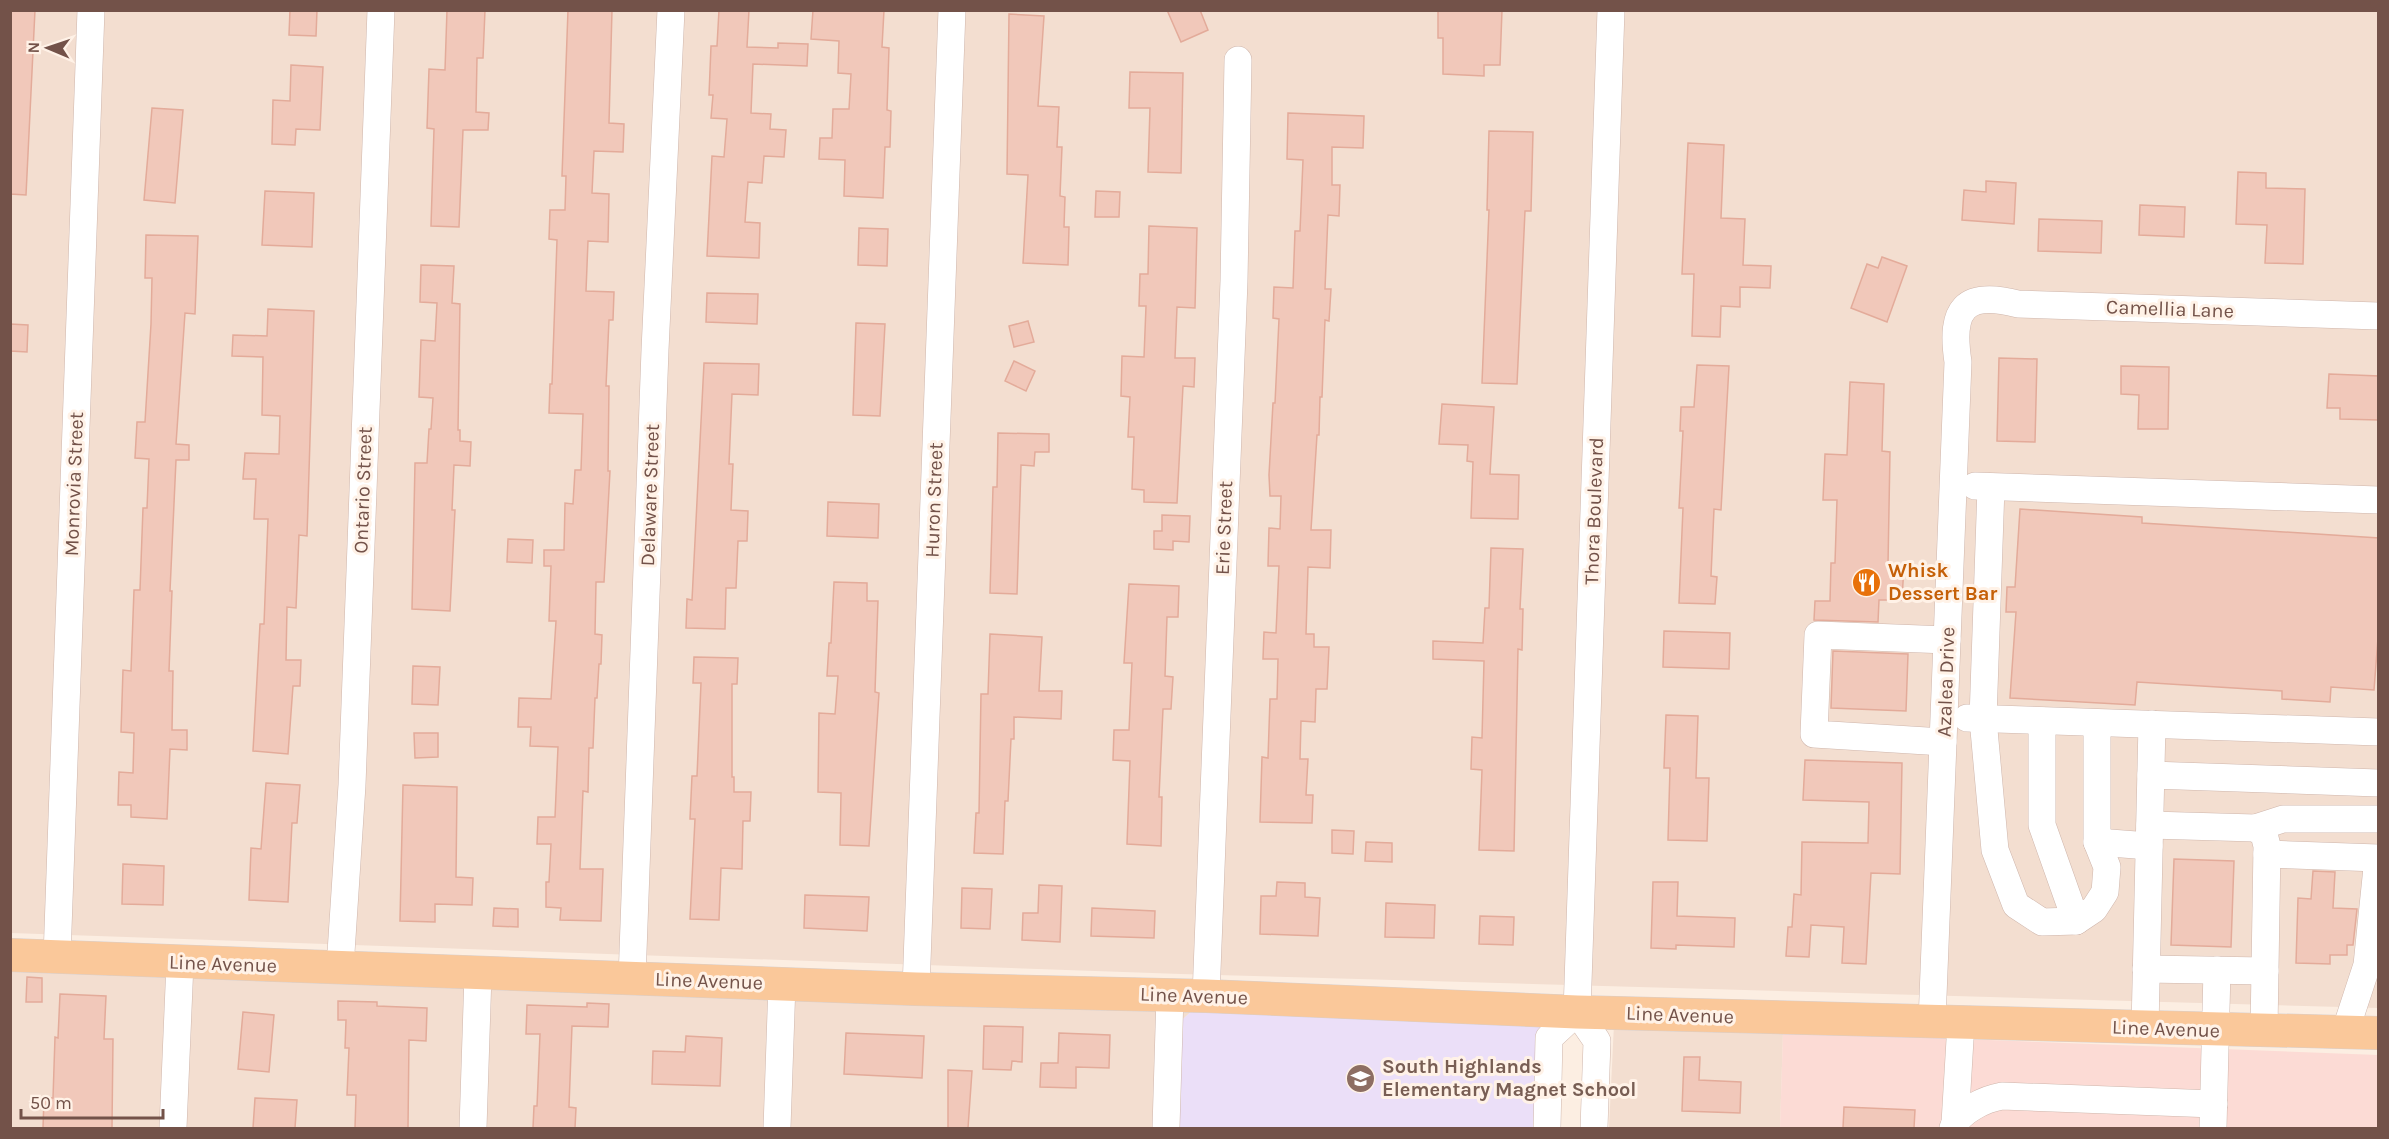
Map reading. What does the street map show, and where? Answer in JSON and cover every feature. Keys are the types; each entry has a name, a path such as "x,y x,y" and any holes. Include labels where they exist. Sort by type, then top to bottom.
{"main road":[{"name":"Line Avenue","path":"10,955 478,974 1206,996 1577,1012 2379,1033"}],"street":[{"name":"Monrovia Street","path":"57,957 91,10"},
{"name":"Ontario Street","path":"340,968 352,785 381,10"},
{"name":"Delaware Street","path":"632,979 670,10"},
{"name":"Huron Street","path":"916,989 952,10"},
{"name":"Thora Boulevard","path":"1577,1012 1611,10"},
{"name":"Erie Street","path":"1206,996 1234,281 1238,60"},
{"name":"Camellia Lane","path":"1965,308 1980,299 1996,298 2018,304 2379,316"},
{"name":"Azalea Drive","path":"1954,1126 1947,1023 1944,730 1958,362 1955,325 1965,308"},
{"path":"1953,486 2379,500"},
{"path":"1992,487 1983,719 1995,850 2016,905 2042,922 2076,921 2094,909 2105,892 2108,867 2097,842 2097,723"},
{"path":"1947,640 1818,635 1814,734 1944,730 1983,719 2379,732"},
{"path":"2042,721 2042,825 2076,921"},
{"path":"2145,1028 2152,724"},
{"path":"2151,775 2379,783"},
{"path":"2097,842 2149,835 2255,828 2283,819 2379,819"},
{"path":"2255,828 2264,834 2267,854 2264,1031"},
{"path":"2345,1032 2367,965 2379,851"},
{"path":"2267,854 2378,858"},
{"path":"173,1128 180,963"},
{"path":"2146,969 2265,970"},
{"path":"1954,1126 1979,1104 2002,1096 2213,1116 2217,970"},
{"path":"473,1128 478,974"},
{"path":"777,1128 782,983"},
{"path":"1166,1128 1170,995"},
{"path":"1547,1128 1549,1038 1577,1012 1597,1041 1594,1128"}],"shaded area":[{"path":"11,11 2378,11 2378,1008 1181,974 11,933"},
{"path":"11,969 1194,1009 1183,1019 1177,1128 11,1128"},
{"name":"South Highlands Elementary Magnet School","path":"1194,1009 1542,1023 1541,1128 1177,1128 1181,1026 1183,1019"},
{"path":"1614,1024 1783,1032 1780,1128 1609,1128"},
{"path":"1783,1032 2378,1055 2378,1128 1780,1128"}],"building":[{"path":"10,10 35,10 26,195 10,194"},
{"path":"290,10 317,10 316,36 289,35"},
{"path":"447,10 485,10 483,58 477,58 476,112 489,113 488,130 463,130 459,227 431,226 434,129 427,128 429,69 445,70"},
{"path":"568,10 612,10 609,123 624,124 623,152 594,151 592,193 609,194 608,242 588,241 586,291 614,292 613,320 609,320 606,386 609,386 608,471 610,471 604,582 596,582 595,634 602,635 601,664 599,664 597,698 595,698 593,748 589,748 588,792 583,791 580,869 603,869 601,921 560,920 561,908 546,907 546,882 549,882 551,844 537,844 538,817 555,817 558,747 530,746 531,727 518,727 519,698 551,699 556,621 549,621 551,566 544,566 544,550 564,550 565,503 573,504 575,470 581,470 583,414 549,413 557,240 549,239 550,210 565,210 566,176 562,176"},
{"path":"719,10 749,10 747,47 778,48 778,43 808,44 807,66 753,64 751,113 771,114 770,129 786,130 784,157 764,156 762,183 748,182 745,222 760,223 759,258 707,256 712,156 724,157 727,119 711,118 713,95 709,95 711,46 717,46"},
{"path":"813,10 884,10 882,47 889,48 887,110 891,111 890,147 885,147 883,198 844,196 845,160 819,159 820,138 832,138 833,109 849,109 851,74 838,73 839,41 811,39"},
{"path":"1167,10 1200,10 1208,30 1181,42"},
{"path":"1438,10 1502,10 1500,65 1484,65 1484,76 1443,74 1443,38 1438,38"},
{"path":"1009,14 1044,16 1038,106 1059,107 1057,147 1062,147 1060,196 1065,197 1064,227 1069,227 1068,265 1023,263 1028,175 1007,174"},
{"path":"291,65 323,67 320,130 296,129 295,145 272,144 273,100 290,101"},
{"path":"1130,72 1183,73 1181,173 1148,172 1150,108 1129,108"},
{"path":"152,108 183,110 175,203 144,200"},
{"path":"1288,113 1364,116 1363,148 1332,147 1332,185 1340,185 1339,216 1328,215 1325,289 1331,289 1329,321 1325,320 1322,397 1320,397 1311,530 1331,530 1330,568 1308,567 1306,634 1314,634 1314,647 1329,647 1327,689 1316,689 1315,722 1301,721 1300,759 1308,759 1306,795 1313,795 1312,823 1260,822 1262,757 1268,758 1270,699 1277,699 1278,659 1263,659 1264,632 1276,633 1279,566 1268,566 1269,528 1280,529 1281,496 1270,496 1269,475 1279,319 1273,318 1274,287 1293,288 1295,231 1300,231 1303,160 1287,159"},
{"path":"1489,131 1533,132 1531,211 1525,211 1517,384 1482,383 1489,210 1487,210"},
{"path":"1688,143 1724,145 1721,218 1745,219 1743,265 1771,266 1770,288 1740,287 1740,307 1721,306 1720,337 1692,336 1694,274 1682,274"},
{"path":"2238,172 2266,173 2266,188 2305,189 2303,264 2265,263 2267,225 2236,224"},
{"path":"1986,181 2016,183 2014,224 1962,220 1964,190 1986,192"},
{"path":"265,191 314,193 312,247 262,245"},
{"path":"1096,191 1120,192 1119,217 1095,217"},
{"path":"2140,205 2185,207 2184,237 2139,235"},
{"path":"2039,219 2102,221 2101,253 2038,251"},
{"path":"1149,226 1197,228 1195,308 1177,307 1175,358 1195,358 1194,387 1183,386 1177,503 1144,502 1144,490 1132,489 1134,437 1128,437 1130,397 1121,396 1122,356 1144,357 1146,306 1139,306 1140,274 1148,274"},
{"path":"859,228 888,229 887,266 858,265"},
{"path":"146,235 198,236 195,314 185,313 176,444 189,445 189,460 176,460 170,591 172,591 169,671 173,671 172,730 187,730 187,750 170,749 167,819 131,817 131,805 118,805 119,772 133,773 134,733 121,732 123,670 131,671 134,590 140,590 143,508 147,508 149,459 135,458 137,422 145,422 151,324 152,278 145,278"},
{"path":"1882,257 1907,266 1887,322 1851,308 1867,264 1878,268"},
{"path":"421,265 454,266 452,303 460,304 458,430 460,430 460,441 471,442 470,466 454,465 452,510 455,510 450,611 412,609 415,463 427,463 433,398 419,397 421,340 435,341 437,303 420,302"},
{"path":"707,293 758,294 757,324 706,322"},
{"path":"268,309 314,311 307,536 299,535 296,608 287,607 286,660 301,660 300,686 293,686 288,754 253,751 260,624 264,624 268,519 254,519 256,479 243,479 245,453 279,454 280,416 262,415 263,357 232,356 233,335 267,336"},
{"path":"1028,321 1034,342 1014,347 1009,326"},
{"path":"856,323 885,324 880,416 853,415"},
{"path":"10,324 28,325 27,352 10,351"},
{"path":"1999,358 2037,359 2035,442 1997,441"},
{"path":"1014,361 1035,371 1026,391 1005,381"},
{"path":"704,363 759,364 758,395 732,394 729,464 733,464 731,510 748,511 747,541 738,541 736,588 726,588 725,629 686,628 687,599 692,600"},
{"path":"1697,365 1729,366 1721,510 1714,509 1711,576 1717,577 1715,604 1679,603 1683,508 1679,508 1683,431 1680,431 1681,407 1694,407"},
{"path":"2121,366 2169,367 2168,429 2138,429 2139,395 2121,394"},
{"path":"2329,374 2379,376 2379,420 2340,419 2340,408 2327,408"},
{"path":"1850,382 1884,384 1882,451 1890,452 1888,565 1904,565 1902,600 1879,600 1878,622 1814,620 1815,601 1830,601 1831,563 1835,563 1837,500 1823,500 1825,454 1847,455"},
{"path":"1442,404 1494,407 1490,474 1519,475 1518,519 1471,518 1473,462 1467,461 1468,445 1439,444"},
{"path":"998,433 1049,434 1049,452 1035,452 1034,466 1021,465 1017,594 990,593 993,487 997,487"},
{"path":"828,502 879,504 878,538 827,536"},
{"path":"2020,509 2142,517 2142,523 2379,538 2379,625 2374,690 2331,687 2330,702 2282,699 2282,691 2137,682 2135,705 2010,698 2016,612 2006,612 2007,587 2015,587"},
{"path":"1162,515 1190,516 1189,542 1173,541 1173,550 1154,549 1154,531 1162,531"},
{"path":"508,539 533,540 532,563 507,562"},
{"path":"1491,548 1523,549 1520,609 1523,609 1522,650 1518,649 1514,851 1479,850 1482,770 1471,769 1472,737 1482,738 1484,661 1433,659 1433,641 1483,643 1485,608 1489,608"},
{"path":"834,582 867,583 867,601 878,601 875,692 879,693 869,846 840,845 841,793 818,792 819,713 835,714 838,676 827,676"},
{"path":"1129,584 1179,586 1178,617 1167,617 1165,676 1173,677 1171,709 1163,709 1159,797 1162,797 1161,846 1127,844 1130,761 1113,760 1114,730 1129,730 1132,663 1124,663"},
{"path":"1664,631 1730,633 1729,669 1663,667"},
{"path":"990,634 1042,637 1039,691 1062,691 1061,719 1014,717 1008,801 1005,801 1003,854 974,853 976,813 979,813 981,694 988,694"},
{"path":"1833,651 1908,654 1906,711 1831,708"},
{"path":"694,657 738,658 737,684 732,684 732,777 734,777 734,792 751,792 750,821 743,821 742,869 721,868 719,920 690,919 695,819 690,819 692,776 697,776 701,683 693,683"},
{"path":"413,666 440,667 438,705 412,704"},
{"path":"1666,715 1698,716 1696,778 1709,778 1707,841 1668,840 1670,768 1664,768"},
{"path":"414,733 438,733 438,757 415,758"},
{"path":"1805,760 1902,763 1900,874 1871,873 1866,964 1842,963 1844,927 1811,925 1809,957 1786,956 1788,927 1792,927 1794,894 1801,895 1802,842 1868,843 1869,802 1803,800"},
{"path":"266,783 300,785 297,823 292,823 288,902 249,900 251,848 261,849"},
{"path":"403,785 457,787 456,877 473,878 472,905 435,904 435,922 400,921"},
{"path":"1332,830 1354,831 1353,854 1332,853"},
{"path":"1366,842 1392,843 1392,862 1365,861"},
{"path":"2174,859 2234,861 2231,947 2171,945"},
{"path":"123,864 164,866 163,905 122,904"},
{"path":"2313,871 2335,872 2333,908 2357,909 2353,945 2347,945 2347,955 2330,955 2330,964 2296,963 2298,898 2311,899"},
{"path":"1277,882 1305,883 1305,897 1320,898 1318,936 1260,934 1261,896 1276,896"},
{"path":"1653,882 1678,882 1677,916 1735,918 1734,947 1676,945 1676,949 1651,948"},
{"path":"1039,885 1062,886 1060,942 1022,940 1023,913 1038,913"},
{"path":"962,888 992,889 990,929 961,928"},
{"path":"805,895 869,897 867,931 804,928"},
{"path":"1386,903 1435,905 1434,938 1385,937"},
{"path":"494,908 518,909 518,927 493,926"},
{"path":"1092,908 1155,911 1154,938 1091,936"},
{"path":"1480,916 1514,917 1513,945 1479,944"},
{"path":"27,977 42,978 42,1002 26,1002"},
{"path":"60,994 106,996 104,1039 113,1039 112,1128 43,1128 44,1098 53,1098 55,1037 58,1038"},
{"path":"338,1001 377,1002 377,1006 427,1008 426,1041 409,1040 408,1128 355,1128 356,1095 347,1095 349,1048 345,1048 346,1020 338,1020"},
{"path":"587,1003 609,1004 608,1027 572,1026 569,1107 576,1108 575,1128 533,1128 534,1106 537,1106 540,1034 526,1034 527,1005 587,1007"},
{"path":"243,1012 274,1015 269,1072 238,1069"},
{"path":"984,1026 1023,1027 1022,1062 1012,1061 1011,1070 983,1069"},
{"path":"846,1033 924,1036 922,1078 844,1074"},
{"path":"1059,1033 1110,1035 1109,1068 1076,1067 1076,1088 1040,1087 1041,1063 1058,1063"},
{"path":"686,1036 722,1038 720,1086 652,1084 653,1051 685,1052"},
{"path":"1684,1057 1700,1057 1699,1080 1741,1082 1740,1113 1682,1111"},
{"path":"948,1070 972,1071 968,1128 948,1128"},
{"path":"255,1098 297,1100 295,1128 253,1128"},
{"path":"1844,1107 1915,1110 1914,1128 1843,1128"}],"place":[{"name":"Whisk Dessert Bar","path":"1867,582"},
{"name":"South Highlands Elementary Magnet School","path":"1361,1078"}]}
